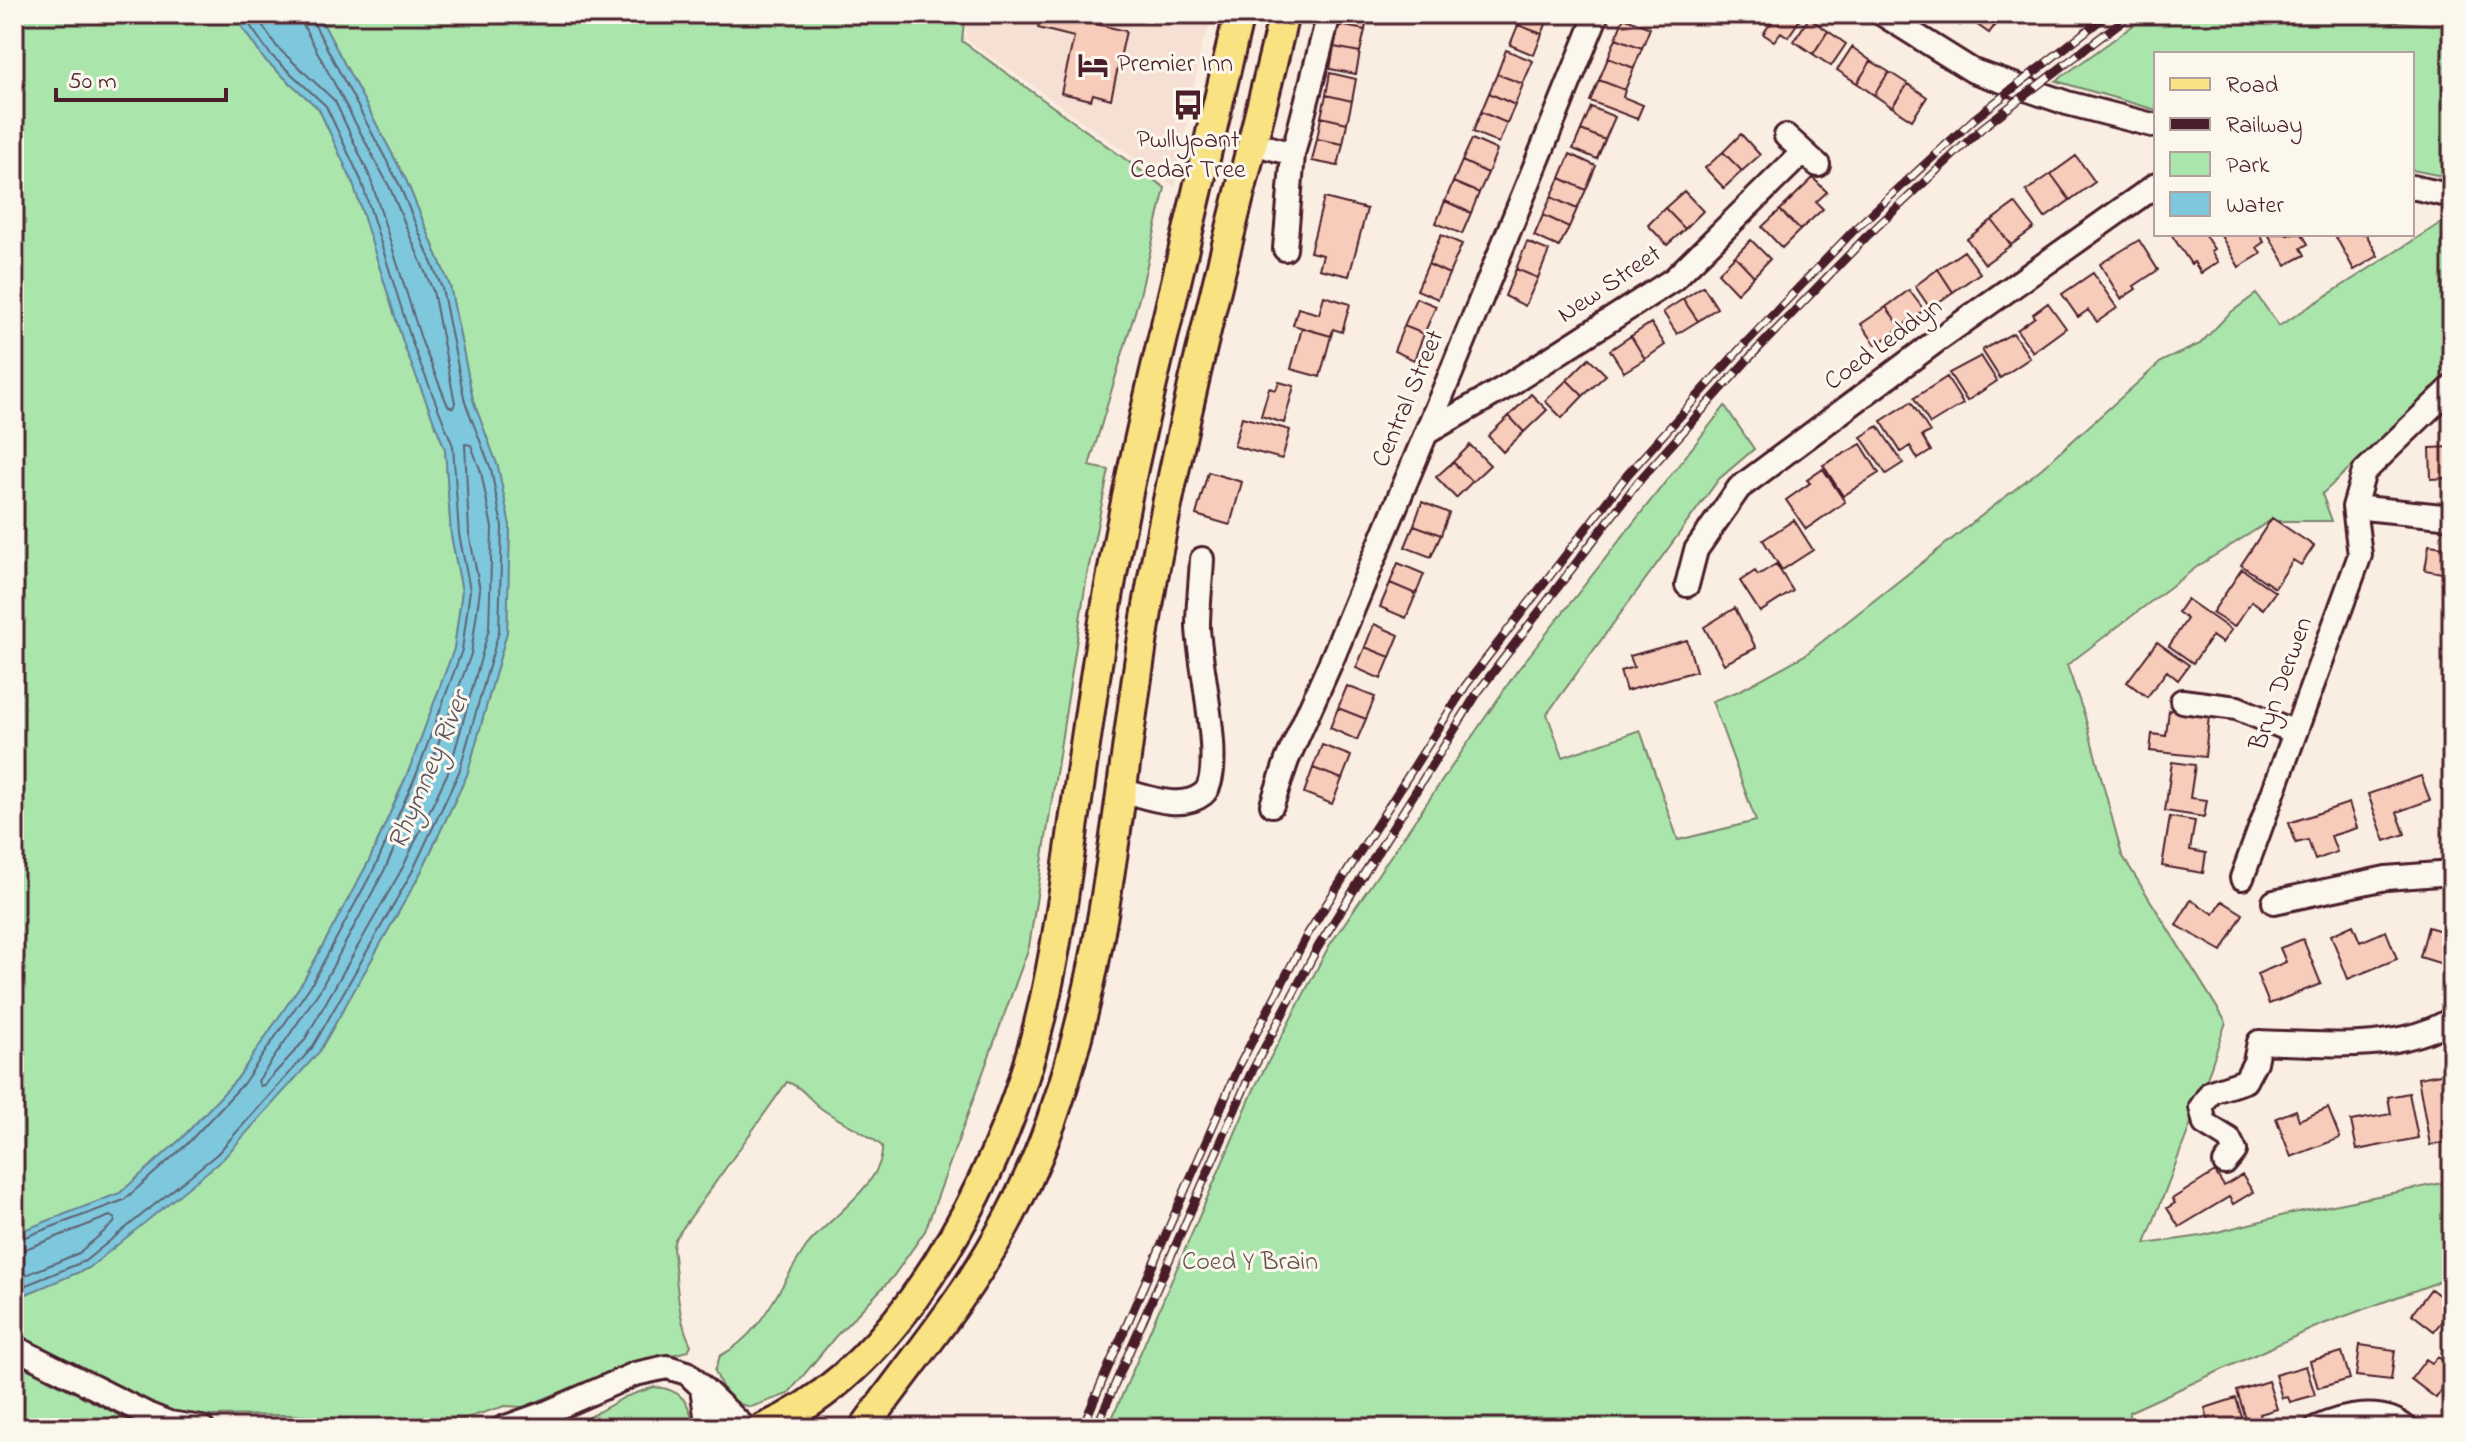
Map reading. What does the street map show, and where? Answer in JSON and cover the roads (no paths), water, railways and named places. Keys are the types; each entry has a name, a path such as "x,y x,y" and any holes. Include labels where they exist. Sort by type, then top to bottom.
{"main road":[{"path":"764,1428 803,1407 849,1372 904,1312 945,1252 977,1194 1024,1077 1053,961 1104,615 1123,514 1239,14"},
{"path":"864,1428 980,1267 1015,1204 1051,1123 1068,1067 1097,950 1148,605 1170,491 1284,14"}],"street":[{"path":"1285,249 1293,154 1329,14"},
{"name":"Central Street","path":"1272,805 1287,760 1333,657 1597,14"},
{"path":"1882,14 1973,71 2067,103 2154,125"},
{"path":"1252,143 1293,154"},
{"name":"New Street","path":"1426,433 1504,388 1674,279 1802,151"},
{"name":"Coed Leddyn","path":"1687,585 1696,550 1739,488 1939,339 2154,186"},
{"path":"2414,187 2452,196"},
{"path":"2452,387 2364,472 2354,507 2452,517"},
{"name":"Bryn Derwen","path":"2242,878 2360,555 2354,507"},
{"path":"1120,790 1168,802 1190,802 1209,788 1214,774 1198,628 1202,559"},
{"path":"2182,701 2237,708 2295,732"},
{"path":"2274,902 2386,878 2452,873"},
{"path":"2225,1163 2235,1151 2233,1144 2205,1124 2201,1107 2211,1092 2245,1081 2255,1062 2259,1042 2330,1044 2383,1041 2418,1036 2452,1019"},
{"path":"14,1347 149,1415 169,1423 202,1428"},
{"path":"503,1428 654,1368 678,1368 687,1373 745,1428"},
{"path":"701,1387 708,1428"},
{"path":"2316,1428 2357,1415 2396,1419 2406,1428"}],"water":[{"name":"Rhymney River","path":"233,14 318,14 406,180 450,286 473,400 498,467 510,526 507,632 467,775 419,876 319,1052 223,1159 89,1268 14,1299 14,1234 120,1193 181,1139 237,1079 304,980 369,861 409,770 454,649 462,591 451,535 445,449 405,348 353,183 319,109 264,59"}],"railway":[{"path":"1082,1428 1238,1068 1307,935 1466,685 1628,474 1740,349 1856,228 1974,119 2108,14"},
{"path":"1096,1428 1250,1075 1318,947 1478,692 1638,482 1750,357 1866,237 1982,128 2131,14"}],"place":[{"name":"Premier Inn","path":"1093,65"},
{"name":"Pwllypant Cedar Tree","path":"1188,105"}],"park label":[{"name":"Coed Y Brain","path":"1250,1263"}]}
